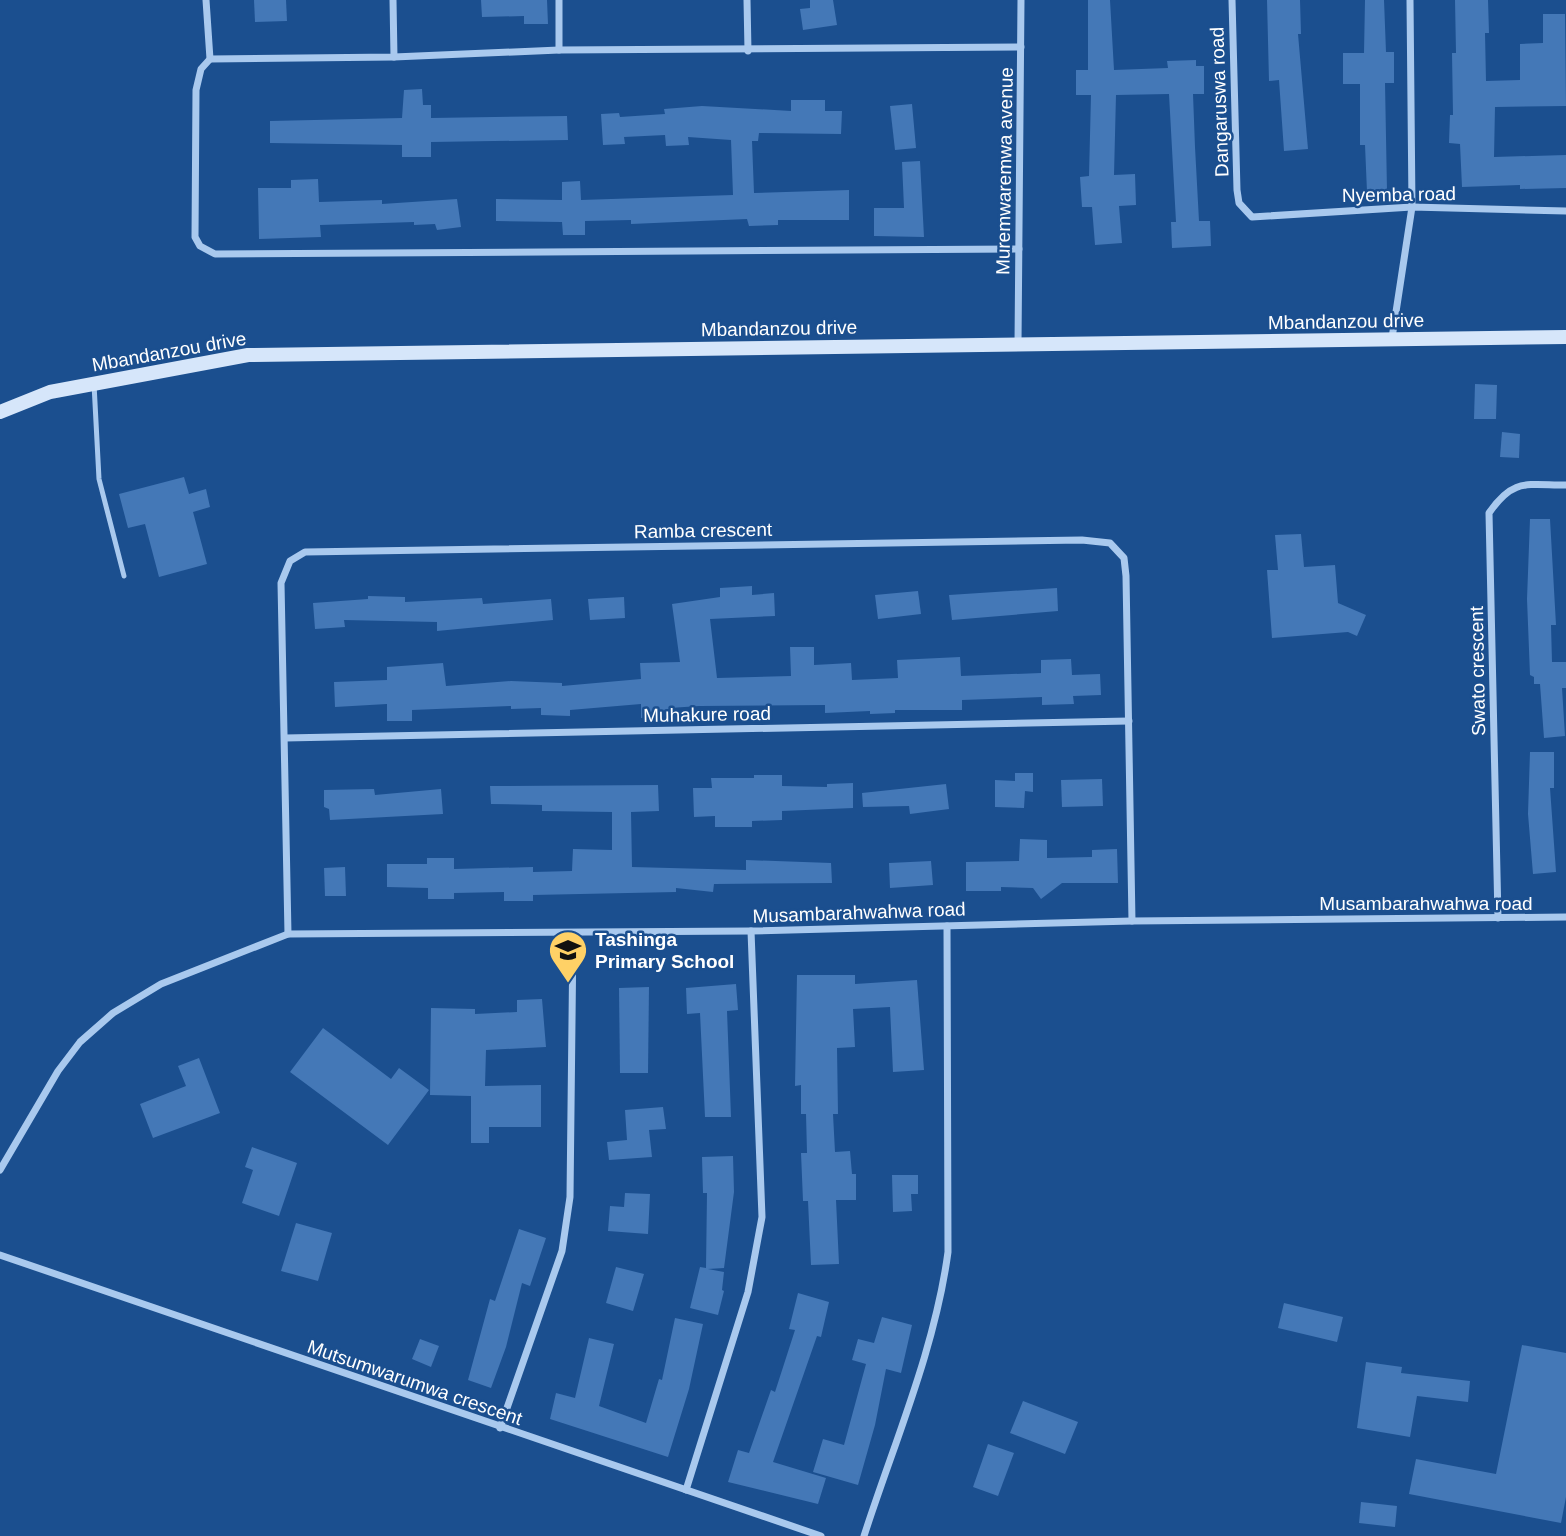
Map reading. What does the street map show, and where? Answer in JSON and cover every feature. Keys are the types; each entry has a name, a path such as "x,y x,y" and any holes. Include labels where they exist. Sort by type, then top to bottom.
{"street":[{"path":"206,0 210,59 198,76 196,90 195,237 200,246 215,254 1019,249"},
{"path":"393,0 394,57"},
{"path":"559,0 559,50"},
{"path":"747,0 748,51"},
{"name":"Muremwaremwa avenue","path":"1018,343 1021,0"},
{"name":"Dangaruswa road","path":"1231,0 1239,203"},
{"path":"1392,338 1412,207 1410,0"},
{"path":"210,59 394,57 559,50 748,51 1021,47"},
{"name":"Nyemba road","path":"1239,203 1252,217 1412,207 1566,211"},
{"name":"Mbandanzou drive","path":"0,412 50,393 248,355 1566,337"},
{"name":"Swato crescent","path":"1498,918 1489,513 1504,492 1513,488 1522,485 1566,485"},
{"name":"Ramba crescent","path":"288,934 281,583 290,561 306,552 1082,540 1110,543 1124,558 1132,921"},
{"name":"Muhakure road","path":"285,737 1129,721"},
{"name":"Musambarahwahwa road","path":"0,1170 58,1071 80,1042 113,1013 161,984 288,934 751,931 1132,921 1566,917"},
{"path":"864,1536 944,1286 948,1252 947,926"},
{"path":"686,1490 748,1292 762,1217 751,931"},
{"path":"500,1428 564,1237 570,1197 573,933"},
{"name":"Mutsumwarumwa crescent","path":"0,1255 821,1536"}],"lane":[{"path":"94,384 99,479 124,576"}],"building":[{"path":"254,0 286,0 287,21 255,22"},
{"path":"481,0 547,0 548,24 524,24 524,16 482,17"},
{"path":"810,0 833,0 837,25 803,30 800,9 810,8"},
{"path":"1088,0 1110,0 1114,70 1168,68 1167,61 1196,60 1196,66 1204,66 1204,94 1193,94 1195,147 1199,221 1210,221 1211,246 1172,248 1171,222 1176,222 1169,94 1116,95 1114,175 1135,174 1136,205 1119,206 1122,243 1095,245 1092,207 1082,207 1080,177 1089,176 1091,95 1076,95 1076,70 1088,70"},
{"path":"1267,0 1300,0 1301,34 1298,34 1308,149 1284,151 1279,80 1269,81"},
{"path":"1365,0 1384,0 1386,52 1394,52 1394,83 1385,83 1387,191 1367,192 1365,145 1360,145 1360,84 1343,84 1343,53 1364,53"},
{"path":"1455,0 1488,0 1489,33 1485,33 1486,81 1520,80 1520,44 1543,43 1543,14 1565,14 1566,106 1495,107 1494,157 1566,155 1566,188 1520,189 1520,185 1462,187 1460,144 1449,143 1450,115 1453,115 1452,53 1456,53"},
{"path":"422,89 423,105 431,105 431,118 567,116 568,140 431,142 431,157 402,157 402,145 270,143 270,121 402,118 404,90"},
{"path":"791,100 825,100 825,111 842,111 841,134 759,133 758,141 752,141 754,193 849,190 849,220 778,220 778,225 749,226 747,219 631,224 631,220 585,221 585,235 563,235 562,222 496,221 496,199 562,200 562,182 580,181 581,200 733,195 731,140 688,137 689,145 666,146 665,135 624,137 625,144 603,145 601,114 619,113 620,117 665,114 664,109 702,106 791,111"},
{"path":"912,104 916,148 895,150 890,106"},
{"path":"920,161 924,237 874,236 874,208 904,208 902,162"},
{"path":"318,179 319,202 382,200 382,204 457,199 461,227 437,230 435,224 414,225 414,222 320,225 321,237 259,239 258,188 291,188 291,180"},
{"path":"1475,384 1497,385 1496,419 1474,419"},
{"path":"1502,432 1520,434 1519,458 1500,457"},
{"path":"184,477 189,494 206,489 210,507 193,512 207,564 159,577 145,524 128,528 119,494"},
{"path":"1530,519 1550,519 1556,625 1551,625 1552,662 1566,662 1566,688 1562,688 1565,736 1544,738 1540,684 1534,684 1534,677 1530,675 1527,599"},
{"path":"1301,534 1304,567 1335,565 1338,603 1366,615 1357,636 1348,632 1272,638 1267,570 1278,570 1275,535"},
{"path":"752,586 752,595 774,593 775,616 710,619 717,678 791,676 790,647 814,647 814,665 851,663 852,680 898,678 897,660 960,657 961,676 1041,673 1041,660 1071,659 1072,675 1100,674 1101,695 1073,696 1074,704 1042,705 1042,697 962,700 962,710 895,710 895,713 870,714 870,711 825,713 825,705 699,706 670,708 670,717 641,718 641,704 570,710 570,716 541,715 541,708 511,709 511,706 412,710 412,721 387,721 387,704 335,707 334,682 387,680 387,667 443,663 446,686 511,681 562,683 562,686 641,679 640,663 680,662 672,604 720,597 720,588"},
{"path":"1057,588 1058,611 952,620 949,595"},
{"path":"918,591 921,614 878,619 875,595"},
{"path":"368,596 405,597 405,602 482,598 483,604 551,599 553,620 437,631 437,622 344,620 345,627 315,629 313,603 368,599"},
{"path":"624,597 625,618 590,620 588,599"},
{"path":"1530,752 1554,752 1554,788 1550,788 1556,872 1533,874 1528,814"},
{"path":"1015,773 1033,773 1033,792 1025,791 1024,808 995,807 995,780 1015,781"},
{"path":"754,775 782,775 782,786 827,787 827,784 853,783 853,808 782,811 782,820 752,821 752,827 715,827 715,816 694,817 693,788 712,788 711,778 754,778"},
{"path":"1102,779 1103,806 1062,807 1061,780"},
{"path":"946,784 949,809 910,814 909,806 863,807 862,793"},
{"path":"658,785 659,811 631,812 632,867 746,870 746,860 831,863 832,883 714,884 713,892 676,888 676,892 533,895 533,901 504,901 504,892 454,893 454,899 428,899 428,888 387,887 387,864 427,864 427,858 454,858 454,869 533,867 533,872 572,871 573,849 612,850 612,812 542,811 542,805 491,804 490,786"},
{"path":"374,789 375,795 441,789 443,814 330,820 329,809 324,807 324,790"},
{"path":"1020,839 1047,840 1047,858 1092,857 1092,850 1117,849 1118,883 1062,883 1041,899 1033,888 1001,887 1001,891 966,891 966,862 1019,861"},
{"path":"931,861 933,885 890,888 889,863"},
{"path":"345,867 346,896 325,896 324,868"},
{"path":"797,975 855,975 855,984 917,980 924,1070 893,1072 890,1007 853,1009 855,1047 837,1048 838,1114 833,1114 835,1152 850,1151 852,1174 856,1174 856,1200 836,1200 839,1264 811,1265 808,1201 803,1201 801,1153 807,1153 806,1114 801,1114 801,1085 795,1086"},
{"path":"736,984 738,1010 727,1011 731,1117 705,1117 700,1013 687,1014 686,988"},
{"path":"649,987 648,1073 620,1073 619,988"},
{"path":"542,999 546,1047 486,1050 485,1086 541,1085 541,1127 489,1127 489,1143 471,1143 471,1096 430,1095 431,1008 475,1009 475,1014 517,1012 517,1000"},
{"path":"323,1028 391,1079 399,1068 429,1090 388,1145 290,1072"},
{"path":"199,1058 220,1113 153,1138 140,1104 186,1086 178,1066"},
{"path":"663,1107 666,1129 649,1130 652,1157 609,1160 607,1142 627,1140 625,1110"},
{"path":"252,1147 297,1163 279,1216 242,1203 253,1170 245,1167"},
{"path":"733,1156 734,1192 724,1268 708,1269 724,1272 724,1291 718,1315 690,1308 700,1267 706,1268 707,1193 703,1193 702,1157"},
{"path":"892,1175 918,1175 918,1194 911,1194 912,1211 893,1212"},
{"path":"625,1193 650,1194 648,1234 608,1231 610,1206 624,1207"},
{"path":"296,1223 332,1233 318,1281 281,1271"},
{"path":"519,1229 546,1238 530,1286 522,1283 506,1347 491,1388 468,1380 490,1299 495,1301"},
{"path":"616,1267 644,1274 633,1311 606,1303"},
{"path":"798,1293 829,1302 821,1337 817,1336 773,1462 826,1478 818,1504 728,1482 738,1450 749,1453 771,1390 775,1392 795,1330 789,1329"},
{"path":"1284,1303 1343,1317 1337,1342 1278,1328"},
{"path":"882,1317 912,1325 901,1373 886,1369 875,1425 858,1485 813,1472 823,1439 844,1445 866,1364 852,1360 858,1339 874,1343"},
{"path":"675,1318 703,1324 689,1389 668,1457 550,1419 556,1393 575,1398 589,1338 614,1344 599,1406 646,1423 659,1379 662,1380"},
{"path":"420,1339 439,1346 431,1367 412,1359"},
{"path":"1522,1345 1566,1353 1566,1497 1561,1523 1409,1494 1416,1459 1496,1474"},
{"path":"1366,1362 1402,1367 1401,1373 1470,1381 1468,1402 1417,1396 1410,1437 1357,1428"},
{"path":"1023,1401 1078,1422 1065,1454 1010,1433"},
{"path":"988,1444 1014,1453 998,1496 973,1487"},
{"path":"1361,1502 1397,1506 1395,1527 1359,1523"}],"place":[{"name":"Tashinga Primary School","path":"568,984"}]}
